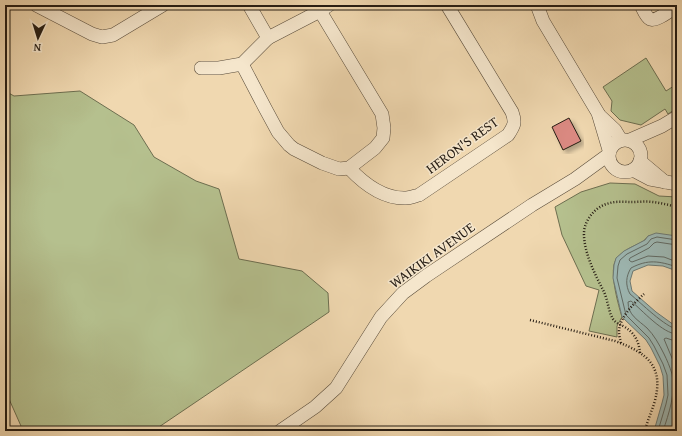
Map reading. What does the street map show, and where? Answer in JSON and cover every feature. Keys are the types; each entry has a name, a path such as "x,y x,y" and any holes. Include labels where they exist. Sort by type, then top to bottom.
{"street":[{"path":"36,5 97,36 102,37 113,35 164,5"},
{"path":"249,5 268,38"},
{"name":"HERON'S REST","path":"349,168 358,178 372,189 391,197 407,198 419,195 508,135 513,127 514,119 512,112 447,5"},
{"path":"537,5 543,21 598,113 626,140 637,145 638,161"},
{"path":"640,5 648,17 654,20 677,6"},
{"path":"201,68 219,68 242,64 268,38 325,8 382,114 384,128 383,138 376,148 349,168 339,168 322,163 294,149 278,132 242,64"},
{"path":"598,113 609,152 610,164 618,171 628,172 638,161 662,126"},
{"path":"609,152 612,145 616,142 626,140 662,126 677,117"},
{"name":"WAIKIKI AVENUE","path":"288,429 336,388 381,317 403,293 532,205 575,179 609,152"},
{"path":"638,161 671,183"},
{"name":"WAIKIKI AVENUE","path":"575,179 614,168"}],"path":[{"path":"640,353 638,341 630,330 614,322 604,292 590,260 584,237 585,226 589,217 596,210 610,203 653,202 677,207"},
{"path":"622,343 619,336 620,325 629,309 644,294"},
{"path":"530,320 622,343 647,358 655,369 657,384 654,404 645,431"}],"green space":[{"path":"646,58 666,91 677,84 677,108 668,114 665,109 641,125 620,120 611,111 612,101 603,87"},
{"path":"5,91 14,96 80,91 134,125 154,157 196,181 219,189 239,259 302,271 328,293 329,312 153,431 14,431 21,426 5,390"},
{"path":"610,183 635,184 659,196 677,197 677,237 648,236 643,241 623,252 615,261 613,270 614,284 622,317 617,326 617,337 589,331 599,290 586,286 562,235 555,207 581,192"}],"water":[{"path":"656,233 677,236 677,271 663,266 648,265 633,271 630,281 632,291 656,312 677,326 677,431 654,431 664,395 663,376 660,366 646,340 622,317 613,278 616,258 624,251 645,240 648,236"}],"building":[{"path":"569,118 581,141 563,150 552,127"}]}
